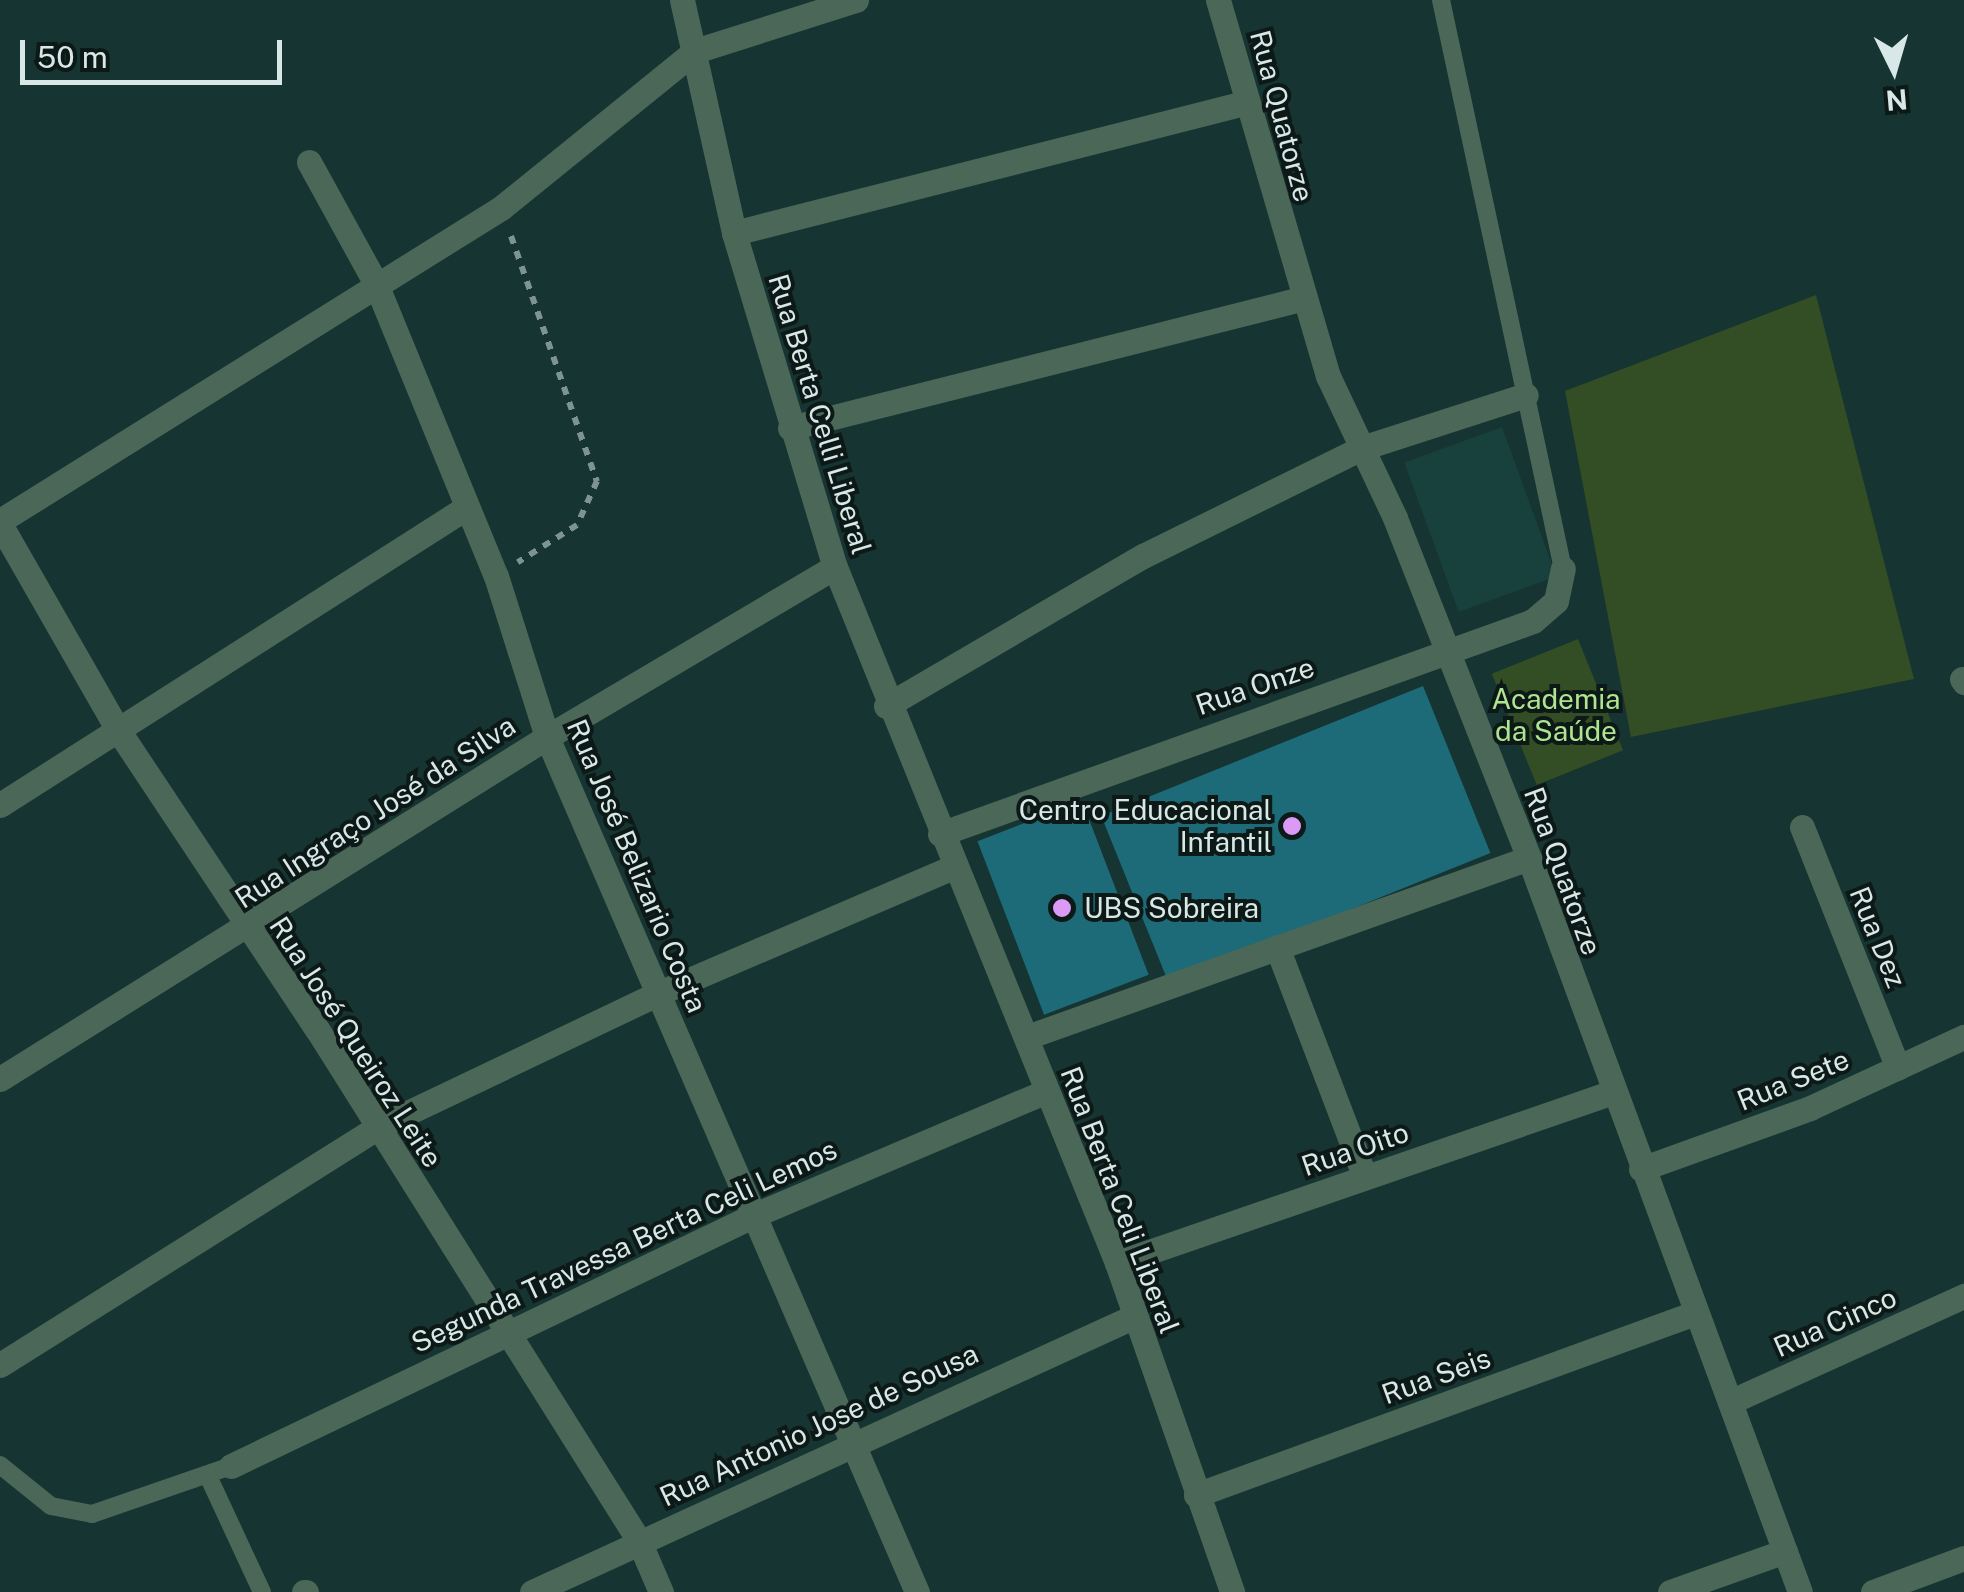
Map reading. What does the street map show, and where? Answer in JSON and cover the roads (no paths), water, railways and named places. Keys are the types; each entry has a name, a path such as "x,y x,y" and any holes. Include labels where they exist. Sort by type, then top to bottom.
{"street":[{"name":"Rua Berta Celli Liberal","path":"682,0 734,234 790,428 886,706 940,834"},
{"path":"0,523 501,208 695,51 856,0"},
{"name":"Rua Quatorze","path":"1218,0 1301,300 1528,858 1800,1592"},
{"path":"734,234 1248,102"},
{"name":"Rua José Belizario Costa","path":"309,162 376,284 464,508 496,576 547,737 918,1592"},
{"path":"790,428 1301,300"},
{"path":"886,706 1143,556 1362,448 1526,395"},
{"path":"0,805 464,508"},
{"name":"Rua José Queiroz Leite","path":"0,523 118,730 378,1127 639,1541 661,1592"},
{"name":"Rua Ingraço José da Silva","path":"0,1079 247,929 547,737 835,567"},
{"name":"Rua Onze","path":"940,834 1546,612 1563,570"},
{"name":"Rua Dez","path":"1802,827 1898,1068"},
{"name":"Rua Berta Celi Liberal","path":"940,834 1117,1264 1232,1592"},
{"path":"1026,1037 1528,858"},
{"path":"0,1365 378,1127 659,993 955,866"},
{"path":"1277,947 1364,1177"},
{"name":"Rua Sete","path":"1641,1169 1898,1068 1964,1037"},
{"name":"Segunda Travessa Berta Celi Lemos","path":"220,1472 757,1214 1047,1090"},
{"name":"Rua Oito","path":"1117,1264 1613,1092"},
{"name":"Rua Cinco","path":"1730,1402 1964,1296"},
{"name":"Rua Seis","path":"1196,1495 1696,1314"},
{"name":"Rua Antonio Jose de Sousa","path":"532,1592 854,1440 1133,1317"},
{"path":"1670,1592 1784,1551"},
{"path":"1873,1592 1964,1558"}],"lane":[{"path":"1441,0 1563,570"},
{"path":"0,1465 51,1506 71,1512 117,1510 220,1472 262,1592"}],"place":[{"name":"Centro Educacional Infantil","path":"1292,826"},
{"name":"UBS Sobreira","path":"1062,908"}],"park label":[{"name":"Academia da Saúde","path":"1556,715"}]}
